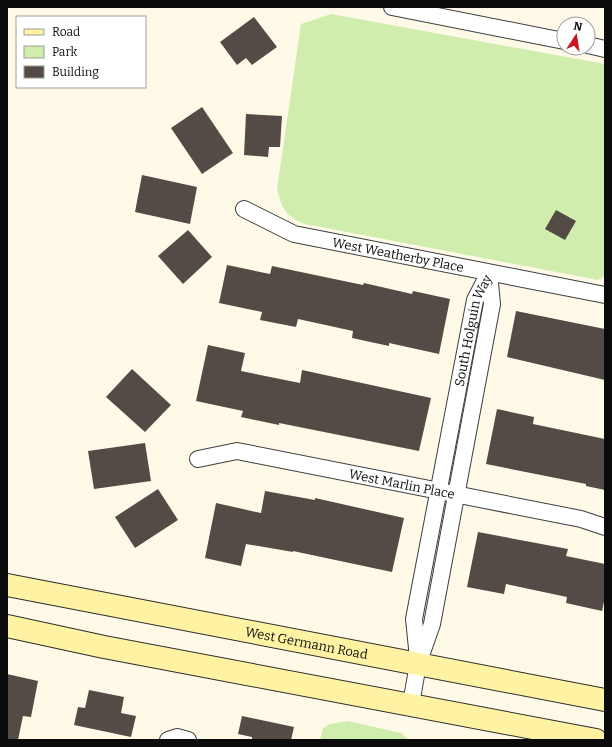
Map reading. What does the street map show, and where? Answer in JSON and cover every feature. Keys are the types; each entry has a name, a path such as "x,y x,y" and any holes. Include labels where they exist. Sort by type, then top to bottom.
{"main road":[{"name":"West Germann Road","path":"7,585 210,626 605,700"},
{"path":"7,626 104,647 596,740"}],"street":[{"path":"392,7 443,12 556,39"},
{"name":"West Weatherby Place","path":"244,209 294,234 605,295"},
{"name":"South Holguin Way","path":"418,664 414,619 475,300 489,273"},
{"name":"South Holguin Way","path":"411,704 418,664 432,624 492,304 489,273"},
{"name":"West Marlin Place","path":"198,459 237,451 581,519 605,527"},
{"path":"168,740 177,737 188,740"}],"green space":[{"path":"331,14 605,64 605,276 598,280 305,224 289,215 283,207 277,189 301,24"},
{"path":"348,721 401,733 409,740 320,740 323,728 330,724"}],"building":[{"path":"254,17 277,47 252,65 246,58 237,65 220,42"},
{"path":"202,107 233,153 202,174 171,128"},
{"path":"246,114 282,116 280,147 269,147 268,157 244,155"},
{"path":"142,175 197,187 190,224 135,212"},
{"path":"556,210 576,221 565,240 545,229"},
{"path":"188,230 212,257 183,284 158,256"},
{"path":"227,265 270,274 272,266 363,285 364,283 412,294 413,291 450,299 439,354 389,343 389,346 352,338 353,331 298,319 296,327 260,320 262,312 219,303"},
{"path":"516,311 605,329 605,380 507,357"},
{"path":"208,345 245,353 241,371 300,383 302,370 431,398 419,451 279,423 279,425 241,417 243,411 196,401"},
{"path":"132,369 171,405 145,432 106,397"},
{"path":"497,409 534,417 533,424 605,439 605,490 586,486 586,484 486,464"},
{"path":"145,443 151,481 94,489 88,451"},
{"path":"158,489 178,520 135,548 115,517"},
{"path":"265,491 315,500 315,498 404,518 392,572 293,551 246,544 241,566 205,558 216,503 261,513"},
{"path":"478,532 568,549 566,556 605,564 605,597 602,611 566,603 567,597 506,584 504,594 467,587"},
{"path":"7,674 38,681 31,717 23,716 18,740 7,740"},
{"path":"89,690 124,697 121,713 136,716 131,737 74,725 78,707 85,708"},
{"path":"242,716 294,727 291,740 252,740 252,737 238,734"}]}
